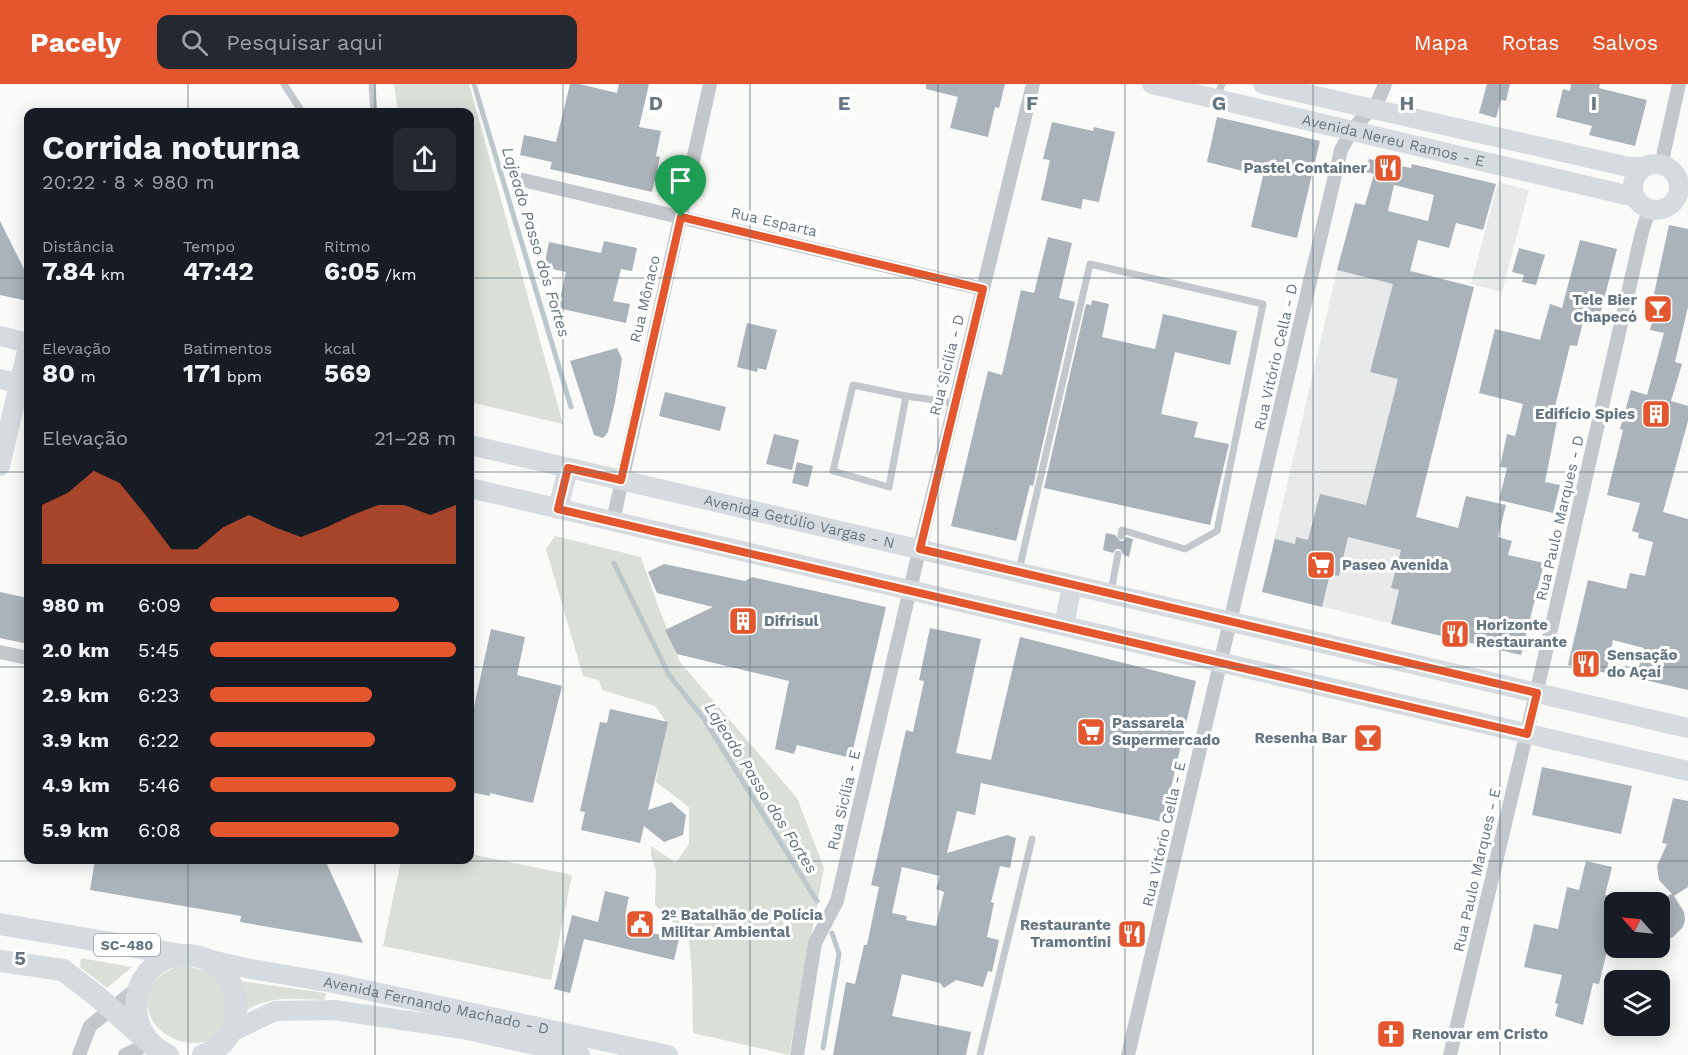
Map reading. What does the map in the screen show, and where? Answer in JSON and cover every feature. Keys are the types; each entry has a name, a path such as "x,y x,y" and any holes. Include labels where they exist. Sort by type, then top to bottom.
{"main road":[{"name":"Avenida Fernando Machado - D","path":"0,924 196,957"},
{"path":"163,1052 139,1027 135,1007 139,987 147,974 158,964 170,958 196,957 221,968 231,981 237,998 237,1015 231,1032 230,1055"},
{"path":"0,961 63,970 163,1052"},
{"path":"203,1055 222,1044 231,1032"}],"street":[{"name":"Rua Mônaco","path":"612,521 710,84"},
{"name":"Rua Sicília - D","path":"920,549 1033,84"},
{"name":"Avenida Nereu Ramos - E","path":"1152,84 1219,91 1352,130 1642,203"},
{"name":"Avenida Nereu Ramos - E","path":"1263,84 1629,167 1667,172"},
{"name":"Rua Vitório Cella - D","path":"1231,622 1341,150 1352,130 1378,101 1385,84"},
{"path":"1667,172 1633,179 1632,187 1642,203 1657,211 1680,207 1679,192 1667,172 1679,84"},
{"name":"Rua Esparta","path":"523,180 983,289"},
{"name":"Rua Paulo Marques - D","path":"1537,693 1642,232 1642,203"},
{"path":"0,336 24,344"},
{"path":"0,466 16,383 24,358"},
{"name":"Avenida Getúlio Vargas - N","path":"474,446 1688,728"},
{"path":"558,509 568,468"},
{"path":"474,489 1688,771"},
{"name":"Rua Sicília - E","path":"797,1055 815,943 837,901 920,549"},
{"path":"1064,626 1072,585"},
{"name":"Rua Vitório Cella - E","path":"1128,1055 1231,622"},
{"path":"0,652 24,657"},
{"name":"Rua Paulo Marques - E","path":"1450,1055 1537,693"},
{"name":"Avenida Fernando Machado - D","path":"196,957 339,984 604,1045 668,1055"},
{"path":"79,1055 90,1026 139,987"},
{"path":"426,1023 431,1004"},
{"name":"Avenida Fernando Machado - D","path":"231,1032 275,1011 334,1010 463,1029 580,1055"},
{"path":"124,1055 163,1052"}],"lane":[{"path":"284,84 299,108"},
{"path":"372,84 374,108"},
{"path":"1018,572 1090,264 1263,304 1217,531 1185,549 1122,530 1121,536"},
{"path":"906,396 889,487 833,471 853,385 955,403"},
{"path":"1111,594 1118,554"},
{"path":"980,1055 1032,838"}],"shaded area":[{"path":"394,84 469,84 563,424 474,403 474,108 397,108"},
{"path":"1498,182 1529,190 1502,292 1471,284"},
{"path":"1341,253 1474,287 1416,517 1444,524 1418,630 1262,592"},
{"path":"555,536 641,557 680,662 797,798 824,868 789,1055 693,1033 689,937 655,905 656,871 651,846 676,863 689,844 689,807 656,782 665,720 655,706 602,690 599,680 583,676 546,549"},
{"path":"474,855 572,875 551,980 383,946 400,864 474,864"},
{"path":"81,958 132,967 107,988 80,967"},
{"path":"182,965 211,972 228,997 222,1027 208,1041 189,1043 173,1038 159,1029 150,1016 147,1002 150,988 162,975"},
{"path":"239,981 326,993 325,1000 275,1000 247,1010"}],"building":[{"path":"570,84 617,93 619,84 649,84 639,127 661,131 656,156 660,157 652,192 550,169 552,162 520,155 524,135 556,142"},
{"path":"926,84 1005,84 999,108 995,107 988,137 950,128 958,97 926,89"},
{"path":"1487,84 1510,84 1506,101 1501,100 1496,118 1479,113"},
{"path":"1571,84 1600,84 1599,88 1647,100 1635,146 1589,135 1592,126 1556,117 1563,89 1570,91"},
{"path":"1217,117 1320,141 1297,238 1251,227 1263,176 1207,162"},
{"path":"1052,122 1093,131 1094,127 1115,132 1099,202 1083,199 1081,209 1041,200 1050,160 1043,159"},
{"path":"1369,159 1411,168 1412,164 1496,184 1483,230 1456,223 1449,248 1418,240 1410,271 1474,287 1416,517 1458,528 1466,496 1506,505 1498,537 1512,541 1508,555 1544,563 1521,655 1391,624 1399,590 1391,588 1401,550 1348,537 1339,576 1330,574 1322,607 1262,592 1275,539 1295,544 1296,537 1308,540 1320,494 1366,505 1398,379 1370,372 1393,284 1337,270 1355,203 1365,205 1374,174 1366,172","holes":["1394,185 1434,195 1428,221 1388,211"]},
{"path":"0,221 24,269 24,300 0,295"},
{"path":"1669,225 1688,229 1688,307 1675,362 1682,364 1671,401 1688,406 1688,421 1663,512 1688,519 1688,690 1636,678 1644,648 1613,640 1606,673 1568,665 1588,580 1626,589 1630,573 1645,576 1653,542 1638,538 1639,533 1632,531 1640,503 1607,495 1623,430 1620,429 1631,390 1647,395 1664,333 1650,330 1659,296 1654,294"},
{"path":"1048,237 1072,243 1059,298 1075,302 1033,486 1030,485 1016,541 951,526 988,371 1002,375 1021,290 1034,293"},
{"path":"1580,240 1617,249 1600,315 1586,311 1577,346 1570,345 1553,415 1558,416 1545,482 1560,485 1553,513 1499,500 1507,468 1500,467 1507,434 1515,436 1523,404 1479,393 1495,329 1540,340 1550,304 1562,308"},
{"path":"604,241 637,248 632,271 621,269 613,301 630,304 626,323 558,308 566,272 544,267 549,242 601,253"},
{"path":"1519,248 1545,255 1536,285 1522,282 1524,275 1512,272"},
{"path":"1092,300 1109,304 1102,337 1155,349 1163,314 1237,331 1230,365 1175,352 1161,414 1198,422 1194,437 1229,444 1210,525 1044,488 1086,304 1091,305"},
{"path":"747,323 777,330 766,370 758,368 757,372 737,367"},
{"path":"617,348 622,359 608,432 603,438 594,435 570,361"},
{"path":"665,392 726,407 720,431 659,416"},
{"path":"774,434 799,440 792,470 766,464"},
{"path":"797,462 813,466 808,487 792,483"},
{"path":"1106,533 1115,535 1120,541 1126,537 1133,539 1129,557 1124,555 1120,549 1116,549 1113,553 1103,550"},
{"path":"664,564 745,581 752,577 886,607 851,758 797,745 794,754 775,749 789,681 677,654 665,630 713,607 657,593 648,572"},
{"path":"0,592 24,597 24,643 0,638"},
{"path":"930,628 981,639 956,753 991,760 1020,637 1196,681 1163,822 981,783 975,815 957,811 947,853 1007,835 1016,838 1010,868 1000,866 991,902 994,903 987,937 999,940 992,972 988,971 983,987 956,980 944,988 940,983 902,974 892,1016 971,1032 966,1055 833,1055 846,982 855,984 864,945 867,945 879,887 871,885 906,730 913,732 924,681 919,680","holes":["902,867 940,876 936,889 944,892 936,926 906,920 907,916 892,913"]},
{"path":"491,629 525,637 517,675 562,686 533,803 490,793 490,796 474,793 474,707"},
{"path":"610,709 668,722 648,810 671,802 686,815 683,835 664,842 644,826 640,843 581,830 585,812 580,811 600,722 607,723"},
{"path":"1542,767 1632,786 1621,834 1532,815"},
{"path":"1673,798 1688,801 1688,887 1674,896 1684,912 1685,920 1683,927 1670,938 1670,895 1672,894 1659,880 1657,866 1667,844 1662,843"},
{"path":"1586,861 1612,867 1604,892 1605,958 1599,984 1593,983 1583,1025 1555,1016 1558,1004 1555,1003 1562,975 1524,967 1534,924 1558,929 1567,887 1579,890"},
{"path":"94,864 327,864 363,943 240,922 241,916 90,890"},
{"name":"2º Batalhão de Polícia Militar Ambiental","path":"605,891 629,897 625,916 654,922 652,933 679,939 674,960 584,939 570,993 554,989 572,915 598,922"}],"waterway":[{"name":"Lajeado Passo dos Fortes","path":"474,84 571,407"},
{"name":"Lajeado Passo dos Fortes","path":"614,563 669,675 704,719 817,901"},
{"name":"Lajeado Passo dos Fortes","path":"823,1048 839,954 832,933"}],"place":[{"name":"Pastel Container","path":"1388,168"},
{"name":"Tele Bier Chapecó","path":"1658,309"},
{"name":"Edifício Spies","path":"1656,414"},
{"name":"Paseo Avenida","path":"1321,565"},
{"name":"Difrisul","path":"743,621"},
{"name":"Horizonte Restaurante","path":"1455,634"},
{"name":"Sensação do Açaí","path":"1586,664"},
{"name":"Passarela Supermercado","path":"1091,732"},
{"name":"Resenha Bar","path":"1368,738"},
{"name":"2º Batalhão de Polícia Militar Ambiental","path":"640,924"},
{"name":"Restaurante Tramontini","path":"1132,934"},
{"name":"Renovar em Cristo","path":"1391,1034"}],"route":[{"path":"681,217 983,289 920,549 1537,693 1527,734 558,509 568,468 621,480 681,217"}]}
